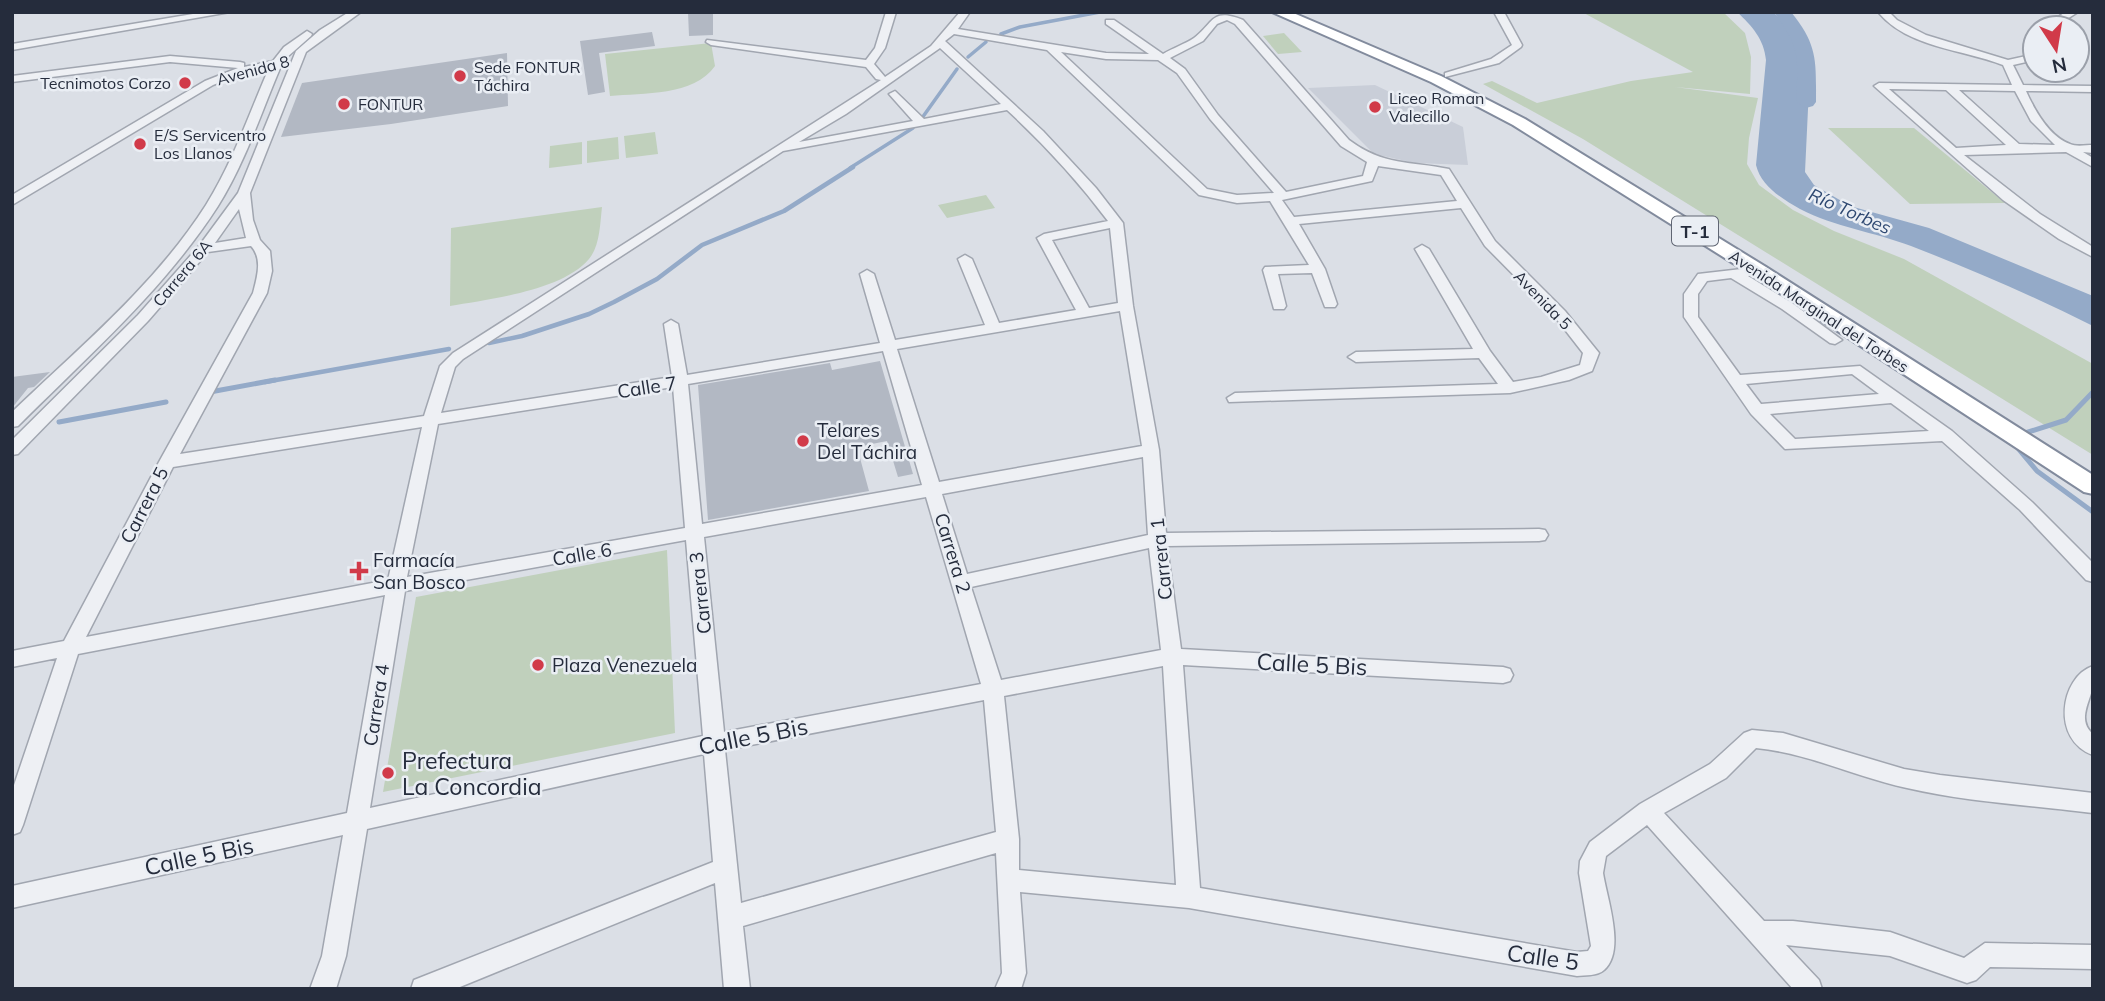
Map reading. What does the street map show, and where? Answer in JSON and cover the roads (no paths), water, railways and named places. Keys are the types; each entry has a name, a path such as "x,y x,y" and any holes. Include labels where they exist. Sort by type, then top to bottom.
{"highway":[{"name":"Avenida Marginal del Torbes","path":"1279,12 1482,101 1759,271 1825,316 2093,486"},
{"name":"Avenida Marginal del Torbes","path":"1298,12 1496,97 1572,141 2093,469"}],"street":[{"path":"12,47 225,12"},
{"path":"295,52 342,12"},
{"path":"12,79 170,59 243,64 295,52 356,12"},
{"path":"869,64 880,48 891,12"},
{"path":"826,119 831,111 880,76 925,45 939,41 952,31 965,12"},
{"path":"1449,75 1491,62 1514,50 1517,46 1499,12"},
{"path":"1883,12 1889,21 1903,30 1988,54 2007,63 2021,60"},
{"name":"Avenida 5","path":"1164,57 1199,39 1213,22 1227,17 1239,22 1345,143 1373,162 1445,172 1490,243 1560,314 1591,354 1587,368 1545,382 1510,388 1460,393 1235,398"},
{"path":"1110,22 1181,71 1214,117 1278,196 1318,269 1330,304"},
{"path":"952,31 1131,58 1164,57"},
{"path":"939,41 1011,106 1077,174 1116,223 1044,238 1085,314"},
{"path":"826,119 842,112 935,48 939,41"},
{"path":"711,42 869,64 880,76"},
{"path":"1051,48 1203,192 1221,199 1278,196 1368,178 1373,162"},
{"name":"Avenida 8","path":"12,201 209,83 235,72 279,61 295,52"},
{"name":"Carrera 6A","path":"12,450 143,318 204,249 244,193 295,52"},
{"name":"Avenida 8","path":"12,191 208,78 243,64 279,61"},
{"name":"Carrera 6A","path":"12,422 133,302 203,218 225,183 279,61"},
{"path":"2007,63 2044,130 2067,149 2093,163"},
{"path":"2093,89 1879,86 1991,186 2026,212 2093,253"},
{"path":"1948,86 2016,148"},
{"path":"895,94 922,123"},
{"path":"781,148 806,146 1011,106"},
{"name":"Carrera 4","path":"323,989 334,957 396,586 431,421 448,366 458,356 826,119"},
{"path":"1954,152 2016,148 2093,149"},
{"name":"Carrera 5","path":"12,825 70,649 167,461 260,293 265,271 262,251 254,241 246,220 244,193"},
{"path":"1291,221 1464,204"},
{"name":"Carrera 1","path":"1116,223 1126,306 1151,450 1157,540 1172,656 1189,897"},
{"path":"204,249 254,241"},
{"path":"1422,249 1483,353 1510,388"},
{"path":"965,259 994,329"},
{"path":"1279,306 1270,270 1318,269"},
{"path":"1759,271 1703,277 1691,294 1691,317 1756,410 1791,444 1946,435"},
{"name":"Carrera 2","path":"867,274 993,689 1008,838 1007,880 1014,973 1008,989"},
{"path":"1734,274 1787,306 1835,340"},
{"name":"Calle 7","path":"167,461 680,381 1126,306"},
{"name":"Carrera 3","path":"671,324 680,381 737,989"},
{"path":"1356,358 1483,353"},
{"path":"1736,380 1855,369 1946,435 2026,506 2093,575"},
{"path":"1756,410 1892,398"},
{"name":"Calle 6","path":"12,659 396,586 1151,450"},
{"path":"962,582 1157,540 1539,535"},
{"name":"Calle 5 Bis","path":"12,897 714,743 1172,656 1503,675"},
{"path":"2093,674 2082,686 2075,707 2079,734 2093,746"},
{"name":"Calle 5","path":"1007,880 1189,897 1577,964 1595,962 1604,948 1591,873 1592,861 1598,849 1648,811 1718,771 1752,738 1783,742 1928,783 2093,803"},
{"path":"1648,811 1810,989"},
{"path":"730,919 932,863 1008,838"},
{"path":"423,989 726,868"},
{"path":"1759,933 1793,933 1890,944 1970,980 1985,956 2093,957"}],"water":[{"path":"1737,12 1773,12 1793,31 1807,55 1810,67 1805,172 1814,185 1850,206 1929,228 2093,296 2093,326 1934,255 1813,215 1773,191 1762,179 1756,165 1765,52 1756,33"}],"waterway":[{"path":"1001,34 1020,27 1100,12"},
{"name":"Río Torbes","path":"1782,12 1805,46 1806,102"},
{"path":"968,57 986,42"},
{"path":"922,118 957,69"},
{"path":"850,168 913,128"},
{"path":"489,343 522,336 589,314 614,302 657,279 702,245 784,211 853,167"},
{"path":"265,382 449,349"},
{"path":"210,392 275,380"},
{"path":"2022,434 2066,420 2093,392"},
{"path":"59,422 166,402"},
{"path":"2016,446 2037,471 2093,512"}],"place":[{"name":"Sede FONTUR Táchira","path":"460,76"},
{"name":"Tecnimotos Corzo","path":"185,83"},
{"name":"FONTUR","path":"344,104"},
{"name":"Liceo Roman Valecillo","path":"1375,107"},
{"name":"E/S Servicentro Los Llanos","path":"140,144"},
{"name":"Telares Del Táchira","path":"803,441"},
{"name":"Farmacía San Bosco","path":"359,571"},
{"name":"Plaza Venezuela","path":"538,665"},
{"name":"Prefectura La Concordia","path":"388,773"}]}
